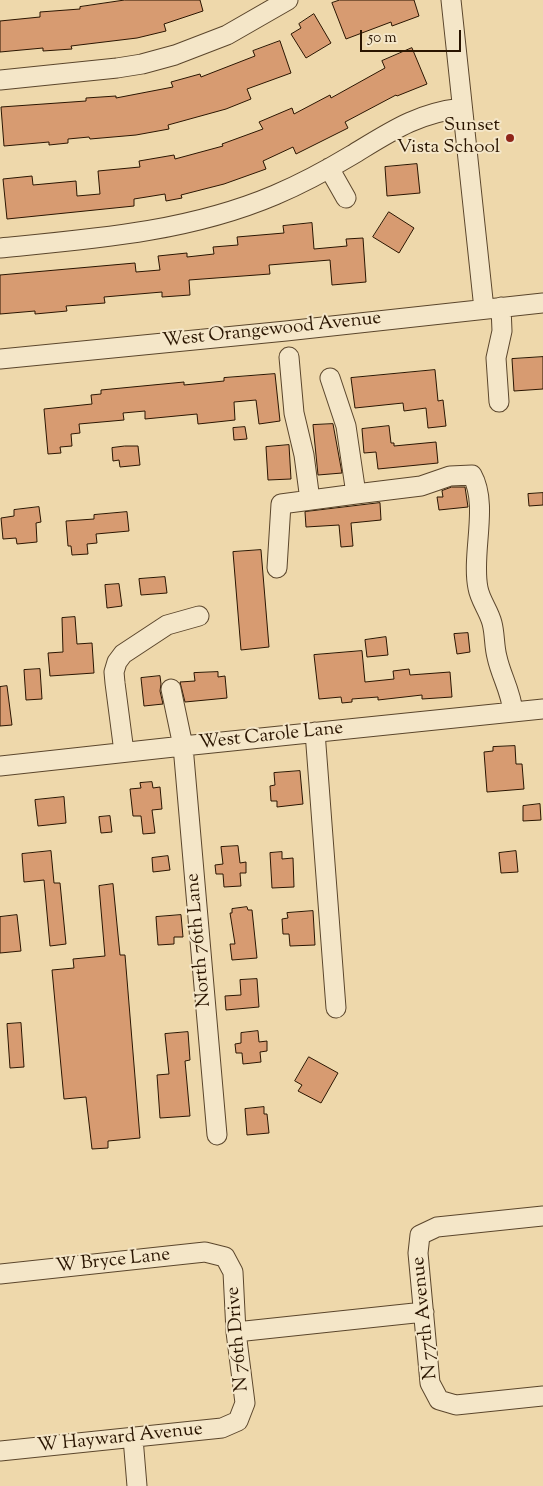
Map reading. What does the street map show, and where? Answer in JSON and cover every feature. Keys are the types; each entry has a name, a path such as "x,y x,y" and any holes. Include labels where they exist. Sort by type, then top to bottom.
{"street":[{"path":"0,80 117,68 176,55 227,35 288,0"},
{"path":"450,0 462,108 492,308 502,331 496,358 499,402"},
{"path":"0,248 115,236 181,225 239,209 283,192 412,121 444,110 462,108"},
{"path":"329,168 346,198"},
{"name":"West Orangewood Avenue","path":"0,359 543,303"},
{"path":"289,357 294,413 304,455 310,500"},
{"path":"330,378 346,426 356,494"},
{"path":"277,568 280,504 421,486 450,476 472,476 476,482 480,504 476,563 478,590 492,623 497,659 511,698 513,712"},
{"path":"124,752 114,683 114,672 117,662 124,654 167,625 199,616"},
{"name":"North 76th Lane","path":"171,689 183,746 217,1135"},
{"name":"West Carole Lane","path":"0,766 543,709"},
{"path":"315,732 336,1008"},
{"name":"N 77th Avenue","path":"543,1216 437,1227 420,1235 418,1253 430,1383 439,1400 456,1405 543,1396"},
{"name":"W Bryce Lane","path":"0,1274 205,1252 225,1257"},
{"name":"N 76th Drive","path":"225,1257 233,1272 236,1332 245,1403 238,1421"},
{"path":"236,1332 424,1312"},
{"name":"W Hayward Avenue","path":"0,1451 222,1428 238,1421"},
{"path":"133,1438 137,1486"}],"building":[{"path":"125,0 200,0 203,11 164,24 166,31 137,38 71,46 72,49 43,51 43,48 0,52 0,21 40,17 40,12 80,9 80,7"},
{"path":"340,0 414,0 419,16 392,26 391,22 346,39 332,3"},
{"path":"314,14 331,43 306,58 291,34 301,28 299,24"},
{"path":"280,41 291,73 247,89 251,99 226,109 168,125 169,129 136,135 68,139 68,143 49,145 49,142 4,146 1,107 86,101 86,98 116,96 116,98 173,87 171,82 200,74 201,77 255,56 253,51"},
{"path":"412,48 427,84 396,95 345,122 348,128 296,154 293,147 263,161 266,169 224,184 181,195 182,198 166,201 165,194 134,199 134,206 7,219 3,179 32,176 33,185 76,181 77,196 100,194 98,171 140,167 139,161 174,155 175,159 223,146 222,144 263,129 259,122 292,108 294,114 330,95 331,98 385,68 382,61"},
{"path":"417,164 420,193 387,196 385,167"},
{"path":"389,212 414,228 399,253 373,237"},
{"path":"312,223 314,249 347,246 346,239 363,238 366,282 332,285 330,260 269,265 270,274 189,280 190,295 162,297 162,292 104,297 105,303 66,306 67,311 35,314 35,311 0,314 0,275 135,263 136,272 160,270 158,256 187,253 187,257 214,254 213,247 238,245 237,237 284,233 283,226"},
{"path":"543,357 543,389 514,391 512,359"},
{"path":"435,370 438,401 443,400 446,426 428,428 426,408 404,411 403,403 355,408 351,378"},
{"path":"275,374 280,421 259,424 256,400 234,402 235,420 198,424 197,414 145,419 145,411 123,413 124,420 79,424 80,433 71,434 72,446 60,447 61,453 48,454 44,409 92,404 91,395 101,394 101,390 184,382 184,385 224,381 224,378"},
{"path":"333,424 342,473 318,475 313,425"},
{"path":"389,426 391,443 394,443 394,446 436,442 438,463 378,469 376,452 364,453 362,429"},
{"path":"245,427 247,439 234,440 233,428"},
{"path":"289,445 291,479 268,480 266,447"},
{"path":"138,446 140,465 120,467 119,460 113,461 112,448"},
{"path":"452,487 465,487 468,507 439,510 437,497 443,497 442,491"},
{"path":"543,493 543,505 529,506 528,494"},
{"path":"380,503 381,520 351,523 353,546 341,547 339,525 306,527 305,512"},
{"path":"39,507 41,522 36,523 37,542 17,544 16,538 3,539 1,518 14,516 14,510"},
{"path":"127,512 129,531 96,534 97,543 87,544 88,554 72,555 71,546 68,546 66,521 94,519 94,515"},
{"path":"261,550 269,647 241,650 233,552"},
{"path":"165,577 167,593 141,595 139,579"},
{"path":"119,584 122,606 107,608 105,585"},
{"path":"75,617 77,644 92,643 94,673 50,676 48,653 63,652 62,618"},
{"path":"468,633 470,652 457,654 454,634"},
{"path":"386,637 388,655 367,657 365,640"},
{"path":"362,651 365,682 394,679 393,671 409,669 410,675 450,672 452,697 422,699 422,695 378,700 378,697 352,699 352,702 342,703 341,697 319,699 314,655"},
{"path":"40,669 42,699 26,700 24,670"},
{"path":"218,672 218,677 225,676 227,698 185,702 180,682 195,681 194,673"},
{"path":"160,676 160,691 163,704 144,706 141,678"},
{"path":"7,686 12,725 0,726 0,687"},
{"path":"515,746 516,764 522,764 524,789 487,792 484,752 493,751 493,747"},
{"path":"300,771 303,804 277,807 277,801 271,801 270,786 275,785 274,773"},
{"path":"152,782 153,788 160,787 162,809 152,810 155,833 143,834 141,816 133,816 130,789 141,788 140,783"},
{"path":"64,797 66,823 38,826 35,800"},
{"path":"540,804 541,820 523,821 523,806"},
{"path":"110,816 112,832 101,833 99,817"},
{"path":"238,846 240,863 246,862 246,873 240,873 241,886 224,887 223,874 216,874 215,865 223,864 221,847"},
{"path":"51,851 54,883 60,883 66,944 50,946 44,880 24,882 22,854"},
{"path":"516,851 518,872 501,873 499,853"},
{"path":"282,852 282,859 293,858 294,887 272,888 270,853"},
{"path":"168,856 170,870 153,872 152,858"},
{"path":"113,884 120,955 125,955 140,1138 108,1141 108,1148 92,1149 86,1097 64,1099 52,970 74,968 73,959 105,956 99,886"},
{"path":"247,907 248,910 252,910 257,958 232,960 230,944 235,944 230,913 232,913 232,909"},
{"path":"313,911 315,945 290,946 289,934 283,934 282,919 288,918 287,913"},
{"path":"17,915 21,951 0,953 0,917"},
{"path":"181,915 183,937 174,937 174,944 158,945 156,917"},
{"path":"257,979 259,1007 226,1010 225,996 241,995 240,980"},
{"path":"21,1023 24,1067 10,1068 7,1024"},
{"path":"258,1031 259,1042 267,1041 267,1051 260,1052 261,1062 243,1064 242,1053 236,1053 235,1044 241,1043 241,1033"},
{"path":"188,1032 190,1060 185,1061 190,1116 160,1118 157,1075 169,1074 165,1034"},
{"path":"309,1057 338,1073 321,1103 298,1091 302,1085 295,1081"},
{"path":"264,1107 264,1114 267,1114 269,1133 247,1135 245,1109"}],"place":[{"name":"Sunset Vista School","path":"510,138"}]}
